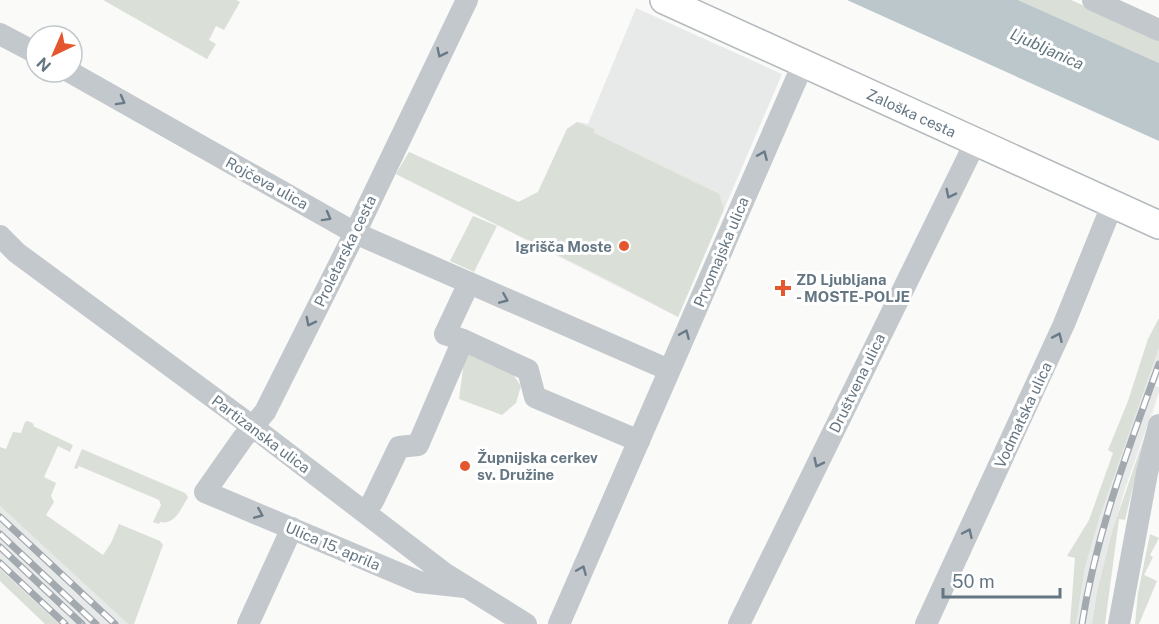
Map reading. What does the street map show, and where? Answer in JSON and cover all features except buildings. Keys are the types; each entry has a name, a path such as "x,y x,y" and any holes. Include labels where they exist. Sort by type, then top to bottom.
{"main road":[{"name":"Zaloška cesta","path":"664,0 1159,225"}],"street":[{"name":"Proletarska cesta","path":"205,492 243,438 265,412 355,233 467,0"},
{"path":"1102,2 1159,30"},
{"path":"0,34 24,47"},
{"name":"Prvomajska ulica","path":"559,624 803,64"},
{"name":"Rojčeva ulica","path":"84,80 355,233 669,370"},
{"name":"Društvena ulica","path":"739,624 976,141"},
{"name":"Vodmatska ulica","path":"926,624 1064,324 1113,203"},
{"name":"Partizanska ulica","path":"0,236 17,253 465,587 526,624"},
{"path":"469,283 445,334 528,370 534,397 639,441"},
{"path":"364,512 373,501 399,447 418,445 463,340"},
{"path":"1119,624 1144,484 1159,425"},
{"name":"Ulica 15. aprila","path":"205,492 419,582 465,587"},
{"path":"248,624 292,528"}],"shaded area":[{"path":"103,0 236,0 240,2 224,30 216,26 209,40 216,44 207,59"},
{"path":"1018,0 1071,0 1159,39 1159,63"},
{"path":"636,8 782,74 678,317 396,174 409,152 518,202 538,192 567,129 577,122 588,124"},
{"name":"Igrišča Moste","path":"577,122 594,129 594,133 719,194 724,209 678,317 396,174 409,152 519,202 538,192 567,129"},
{"path":"473,216 497,226 474,272 450,261"},
{"path":"1159,318 1159,348 1099,519 1085,568 1076,624 1070,624 1075,558 1067,556 1089,520 1113,453 1108,450 1128,401 1148,339"},
{"path":"1159,348 1159,376 1155,386 1159,387 1159,392 1124,492 1097,591 1092,624 1076,624 1085,568 1099,519"},
{"path":"465,353 512,373 521,386 516,403 502,415 459,399"},
{"path":"1159,394 1145,437 1125,520 1119,519 1105,624 1092,624 1097,591 1113,529"},
{"path":"25,422 34,424 33,426 73,445 70,452 58,446 44,477 56,483 51,496 54,502 46,515 103,555 119,524 160,541 163,545 134,624 128,624 0,506 0,447 6,449 13,432 21,433"},
{"path":"82,449 185,493 188,497 173,519 159,524 153,522 161,505 159,500 79,466 77,469 74,468"},
{"path":"0,506 128,624 59,624 0,569"},
{"path":"1150,534 1159,538 1150,555 1153,557 1144,575 1157,581 1139,624 1135,624 1138,593"},
{"path":"0,569 59,624 45,624 0,581"}],"water":[{"name":"Ljubljanica","path":"847,0 1018,0 1159,63 1159,141"}],"railway":[{"path":"1082,624 1104,525 1159,364"},
{"path":"0,517 115,624"},
{"path":"0,534 96,624"},
{"path":"0,547 82,624"},
{"path":"0,563 65,624"}],"place":[{"name":"Igrišča Moste","path":"624,246"},
{"name":"ZD Ljubljana - MOSTE-POLJE","path":"783,288"},
{"name":"Župnijska cerkev sv. Družine","path":"465,466"}]}
